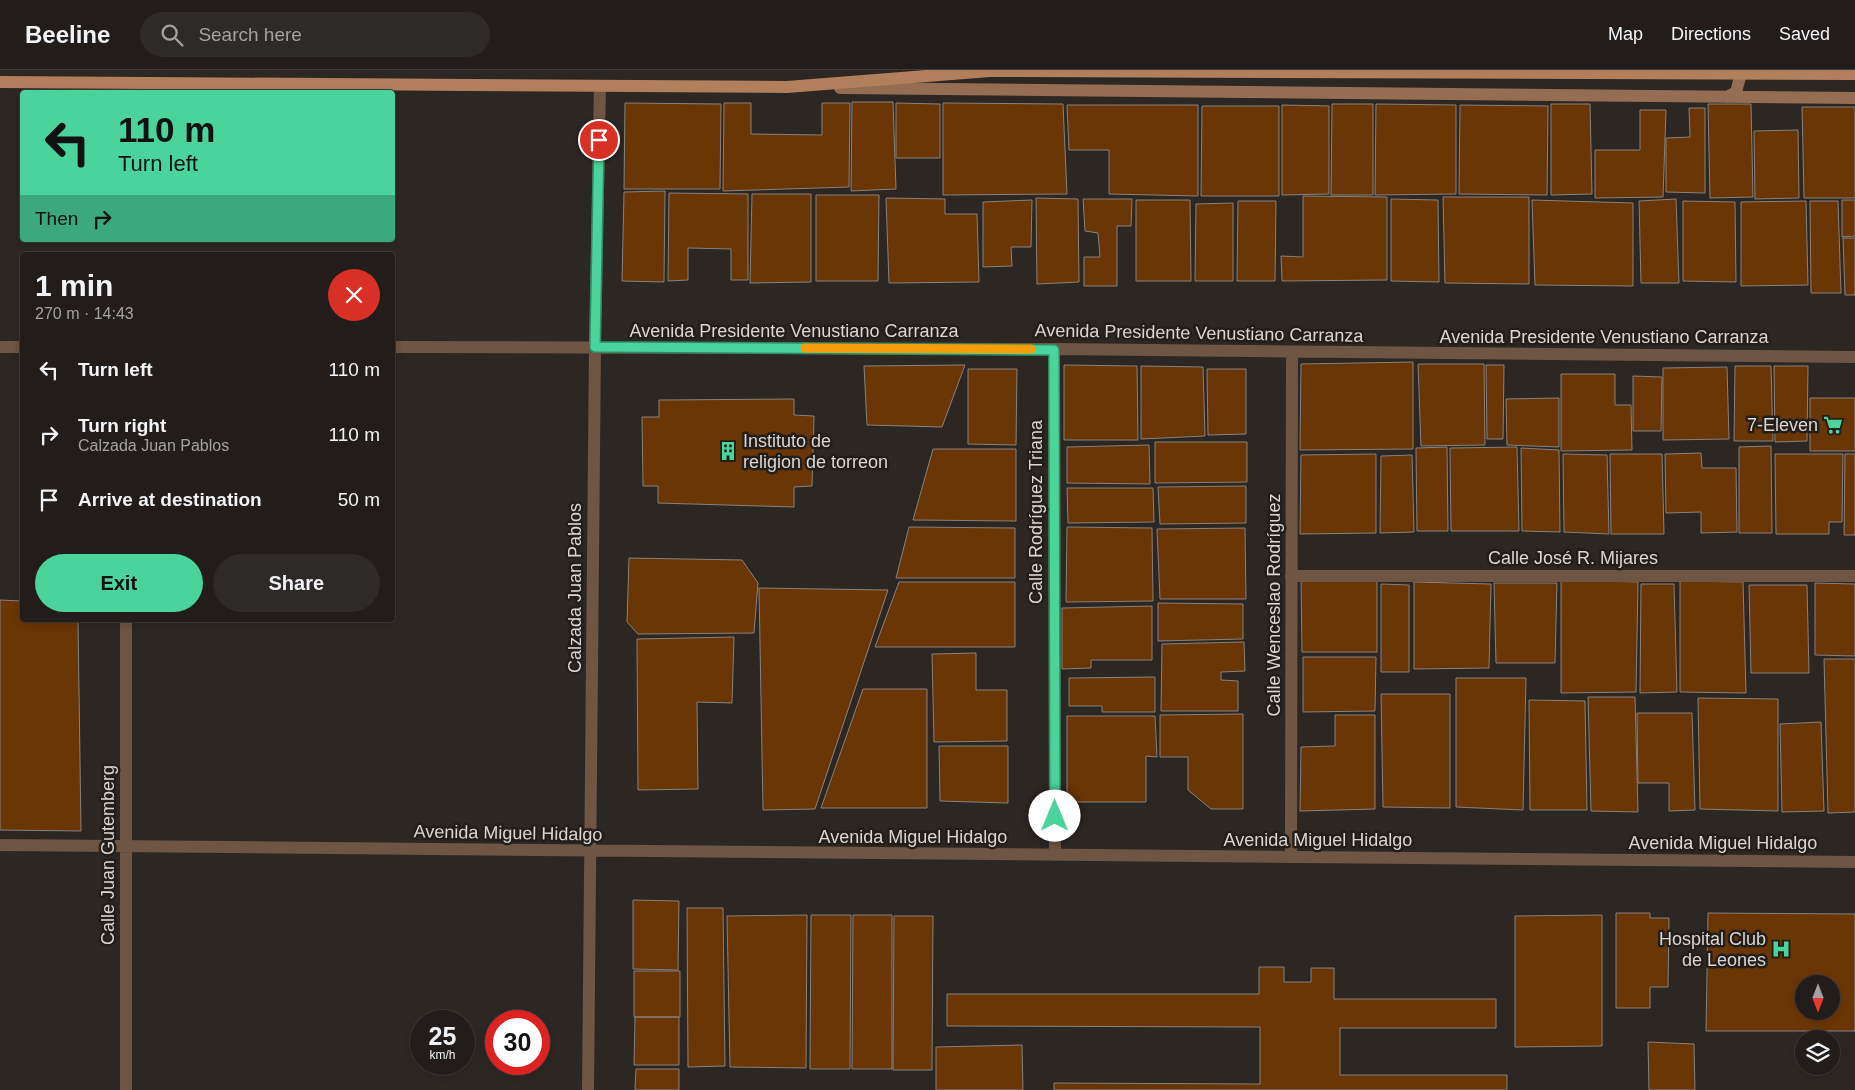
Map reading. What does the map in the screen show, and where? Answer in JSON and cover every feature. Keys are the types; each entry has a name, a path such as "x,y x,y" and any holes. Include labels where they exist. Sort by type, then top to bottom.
{"main road":[{"path":"1726,97 1736,92 1742,70"},
{"path":"787,87 990,71 1855,74"},
{"path":"0,82 787,87 1855,98"}],"street":[{"name":"Calzada Juan Pablos","path":"588,1090 595,347 600,86"},
{"path":"0,347 20,347"},
{"name":"Avenida Presidente Venustiano Carranza","path":"395,348 595,347 1855,357"},
{"name":"Calle Rodríguez Triana","path":"1054,350 1055,855"},
{"name":"Calle Wenceslao Rodríguez","path":"1291,857 1292,352"},
{"name":"Calle José R. Mijares","path":"1291,576 1855,576"},
{"name":"Calle Juan Gutemberg","path":"126,622 126,1090"},
{"name":"Avenida Miguel Hidalgo","path":"0,845 591,852 1855,862"}],"building":[{"path":"852,102 893,102 896,189 851,191"},
{"path":"625,103 721,104 720,189 624,189"},
{"path":"724,103 751,103 751,134 822,135 822,103 850,103 849,187 723,191"},
{"path":"896,103 940,104 940,158 896,158"},
{"path":"943,103 1063,104 1067,194 943,195"},
{"path":"1332,104 1373,104 1373,195 1331,195"},
{"path":"1376,104 1456,105 1456,194 1375,195"},
{"path":"1551,104 1590,104 1592,194 1551,195"},
{"path":"1708,104 1751,104 1753,197 1710,198"},
{"path":"1067,105 1198,105 1198,196 1109,194 1109,150 1069,150"},
{"path":"1282,105 1329,106 1329,194 1282,195"},
{"path":"1460,105 1548,106 1547,195 1459,194"},
{"path":"1202,106 1279,106 1279,196 1201,196"},
{"path":"1802,107 1855,107 1855,198 1804,198"},
{"path":"1689,108 1705,108 1705,193 1666,192 1666,138 1690,137"},
{"path":"1640,110 1666,110 1663,197 1595,198 1595,150 1640,150"},
{"path":"1798,130 1799,198 1755,199 1754,131"},
{"path":"665,191 664,282 622,281 624,192"},
{"path":"669,193 748,194 748,280 731,280 731,249 688,248 688,280 668,281"},
{"path":"752,194 811,194 811,282 750,283"},
{"path":"816,195 879,195 878,281 816,281"},
{"path":"1303,196 1387,197 1387,280 1282,281 1281,256 1303,257"},
{"path":"1443,197 1529,197 1529,284 1445,283"},
{"path":"886,198 945,199 945,214 977,214 979,282 889,283"},
{"path":"1036,198 1078,199 1079,282 1037,284"},
{"path":"1083,199 1132,199 1131,226 1117,226 1117,286 1084,286 1084,257 1100,257 1098,233 1085,231"},
{"path":"1391,199 1438,200 1439,282 1391,281"},
{"path":"1676,199 1679,283 1641,283 1639,201"},
{"path":"1032,200 1031,247 1011,247 1012,266 983,267 983,202"},
{"path":"1136,200 1190,200 1191,281 1136,281"},
{"path":"1532,200 1633,203 1633,286 1535,285"},
{"path":"1842,200 1855,200 1855,236 1842,237"},
{"path":"1238,201 1276,201 1275,281 1237,281"},
{"path":"1683,201 1735,202 1736,282 1683,281"},
{"path":"1806,201 1808,285 1741,286 1741,202"},
{"path":"1810,201 1838,201 1841,293 1811,293"},
{"path":"1233,203 1233,281 1195,281 1196,204"},
{"path":"1843,238 1855,238 1855,295 1845,295"},
{"path":"1413,362 1413,449 1300,450 1301,364"},
{"path":"1418,364 1484,364 1485,445 1421,446"},
{"path":"965,365 942,427 867,425 864,366"},
{"path":"1064,365 1137,366 1138,440 1064,440"},
{"path":"1486,365 1504,365 1503,439 1487,439"},
{"path":"1141,366 1203,367 1205,436 1141,439"},
{"path":"1735,366 1771,366 1773,441 1734,441"},
{"path":"1774,366 1808,366 1807,441 1775,442"},
{"path":"1727,367 1729,439 1663,440 1663,368"},
{"path":"968,369 1017,369 1016,445 968,444"},
{"path":"1207,369 1246,369 1246,434 1208,435"},
{"path":"1561,374 1615,374 1615,405 1631,405 1632,450 1561,451"},
{"path":"1633,376 1662,377 1661,431 1633,431"},
{"path":"1559,398 1559,447 1507,445 1506,399"},
{"name":"7-Eleven","path":"1810,398 1855,398 1855,451 1810,451"},
{"name":"Instituto de religion de torreon","path":"794,399 794,415 814,416 812,486 794,487 794,507 658,503 658,486 643,486 642,417 659,417 659,400"},
{"path":"1155,442 1247,442 1247,482 1155,483"},
{"path":"1149,445 1150,484 1067,483 1067,447"},
{"path":"1771,446 1772,533 1739,533 1739,447"},
{"path":"1447,447 1448,531 1417,531 1416,448"},
{"path":"1517,447 1519,531 1451,531 1450,448"},
{"path":"1521,448 1559,450 1560,532 1522,531"},
{"path":"933,449 1016,449 1016,521 913,520"},
{"path":"1701,453 1702,468 1736,468 1737,532 1701,533 1701,512 1666,513 1665,454"},
{"path":"1376,454 1376,533 1300,534 1301,455"},
{"path":"1563,454 1607,455 1609,534 1564,532"},
{"path":"1610,454 1662,454 1664,534 1611,534"},
{"path":"1775,454 1843,454 1842,522 1829,522 1829,534 1776,534"},
{"path":"1845,454 1855,454 1855,535 1844,535"},
{"path":"1412,455 1414,532 1380,533 1381,456"},
{"path":"1246,486 1246,523 1160,524 1158,487"},
{"path":"1067,488 1153,488 1154,522 1068,523"},
{"path":"909,527 1015,528 1015,578 896,578"},
{"path":"1067,527 1152,528 1153,601 1066,602"},
{"path":"1245,528 1246,599 1160,599 1157,529"},
{"path":"629,558 742,560 758,583 754,633 638,634 627,622"},
{"path":"1301,579 1377,579 1377,652 1302,652"},
{"path":"1561,580 1638,582 1636,692 1561,693"},
{"path":"1680,581 1743,582 1746,693 1680,692"},
{"path":"899,582 1015,582 1015,647 875,647"},
{"path":"1414,582 1491,584 1489,668 1414,669"},
{"path":"1494,583 1557,583 1555,663 1496,663"},
{"path":"1815,583 1855,584 1855,656 1815,655"},
{"path":"1381,584 1409,585 1409,672 1381,672"},
{"path":"1641,584 1674,584 1677,692 1640,693"},
{"path":"1749,585 1807,585 1809,673 1751,673"},
{"path":"759,588 888,590 815,809 763,810"},
{"path":"0,600 20,601 20,622 78,622 81,831 0,830"},
{"path":"1158,603 1243,604 1243,639 1158,641"},
{"path":"1152,606 1152,660 1091,660 1091,668 1062,669 1062,608"},
{"path":"734,637 732,703 697,702 698,789 638,790 637,639"},
{"path":"1244,642 1245,671 1221,672 1221,680 1238,681 1238,711 1161,711 1162,644"},
{"path":"976,653 976,690 1007,690 1007,741 934,742 932,654"},
{"path":"1303,657 1376,657 1375,711 1303,712"},
{"path":"1824,659 1855,659 1855,812 1828,813"},
{"path":"1155,677 1155,712 1102,712 1102,706 1069,706 1069,678"},
{"path":"1456,678 1526,678 1523,810 1456,807"},
{"path":"863,689 927,689 927,808 821,808"},
{"path":"1381,694 1450,694 1450,808 1383,807"},
{"path":"1588,697 1635,697 1638,812 1591,811"},
{"path":"1698,698 1778,699 1778,811 1700,809"},
{"path":"1529,700 1585,701 1587,810 1530,810"},
{"path":"1637,713 1692,713 1695,810 1669,811 1669,783 1638,783"},
{"path":"1243,714 1243,809 1211,809 1188,790 1188,757 1160,757 1160,715"},
{"path":"1335,715 1375,715 1375,809 1300,811 1301,747 1335,746"},
{"path":"1067,716 1155,716 1157,757 1146,756 1146,802 1067,802"},
{"path":"1821,722 1824,811 1782,812 1780,724"},
{"path":"939,746 1008,746 1008,803 940,801"},
{"path":"633,900 679,901 678,970 633,969"},
{"path":"687,908 723,908 725,1066 688,1067"},
{"path":"1616,913 1650,913 1650,918 1669,918 1668,987 1650,987 1650,1008 1616,1008"},
{"name":"Hospital Club de Leones","path":"1708,913 1855,914 1855,1031 1706,1031"},
{"path":"807,915 806,1068 730,1067 727,916"},
{"path":"811,915 851,915 850,1069 810,1069"},
{"path":"853,915 892,915 892,1069 852,1069"},
{"path":"1602,915 1602,1046 1515,1047 1515,916"},
{"path":"894,916 933,916 932,1070 893,1070"},
{"path":"1259,967 1284,967 1284,982 1311,982 1311,968 1334,968 1334,999 1496,999 1496,1028 1340,1028 1340,1075 1507,1075 1507,1090 1054,1090 1054,1083 1260,1084 1260,1027 947,1026 947,994 1259,994"},
{"path":"634,971 680,971 680,1017 634,1017"},
{"path":"635,1017 679,1017 679,1065 634,1065"},
{"path":"1648,1042 1694,1044 1695,1090 1649,1090"},
{"path":"1022,1045 1023,1090 936,1090 936,1047"},
{"path":"636,1069 679,1069 679,1090 635,1090"}],"slow traffic":[{"path":"805,348 1031,349"}],"place":[{"name":"7-Eleven","path":"1833,425"},
{"name":"Instituto de religion de torreon","path":"728,451"},
{"name":"Hospital Club de Leones","path":"1781,949"}],"route":[{"path":"599,140 595,347 1054,350 1055,816"}]}
